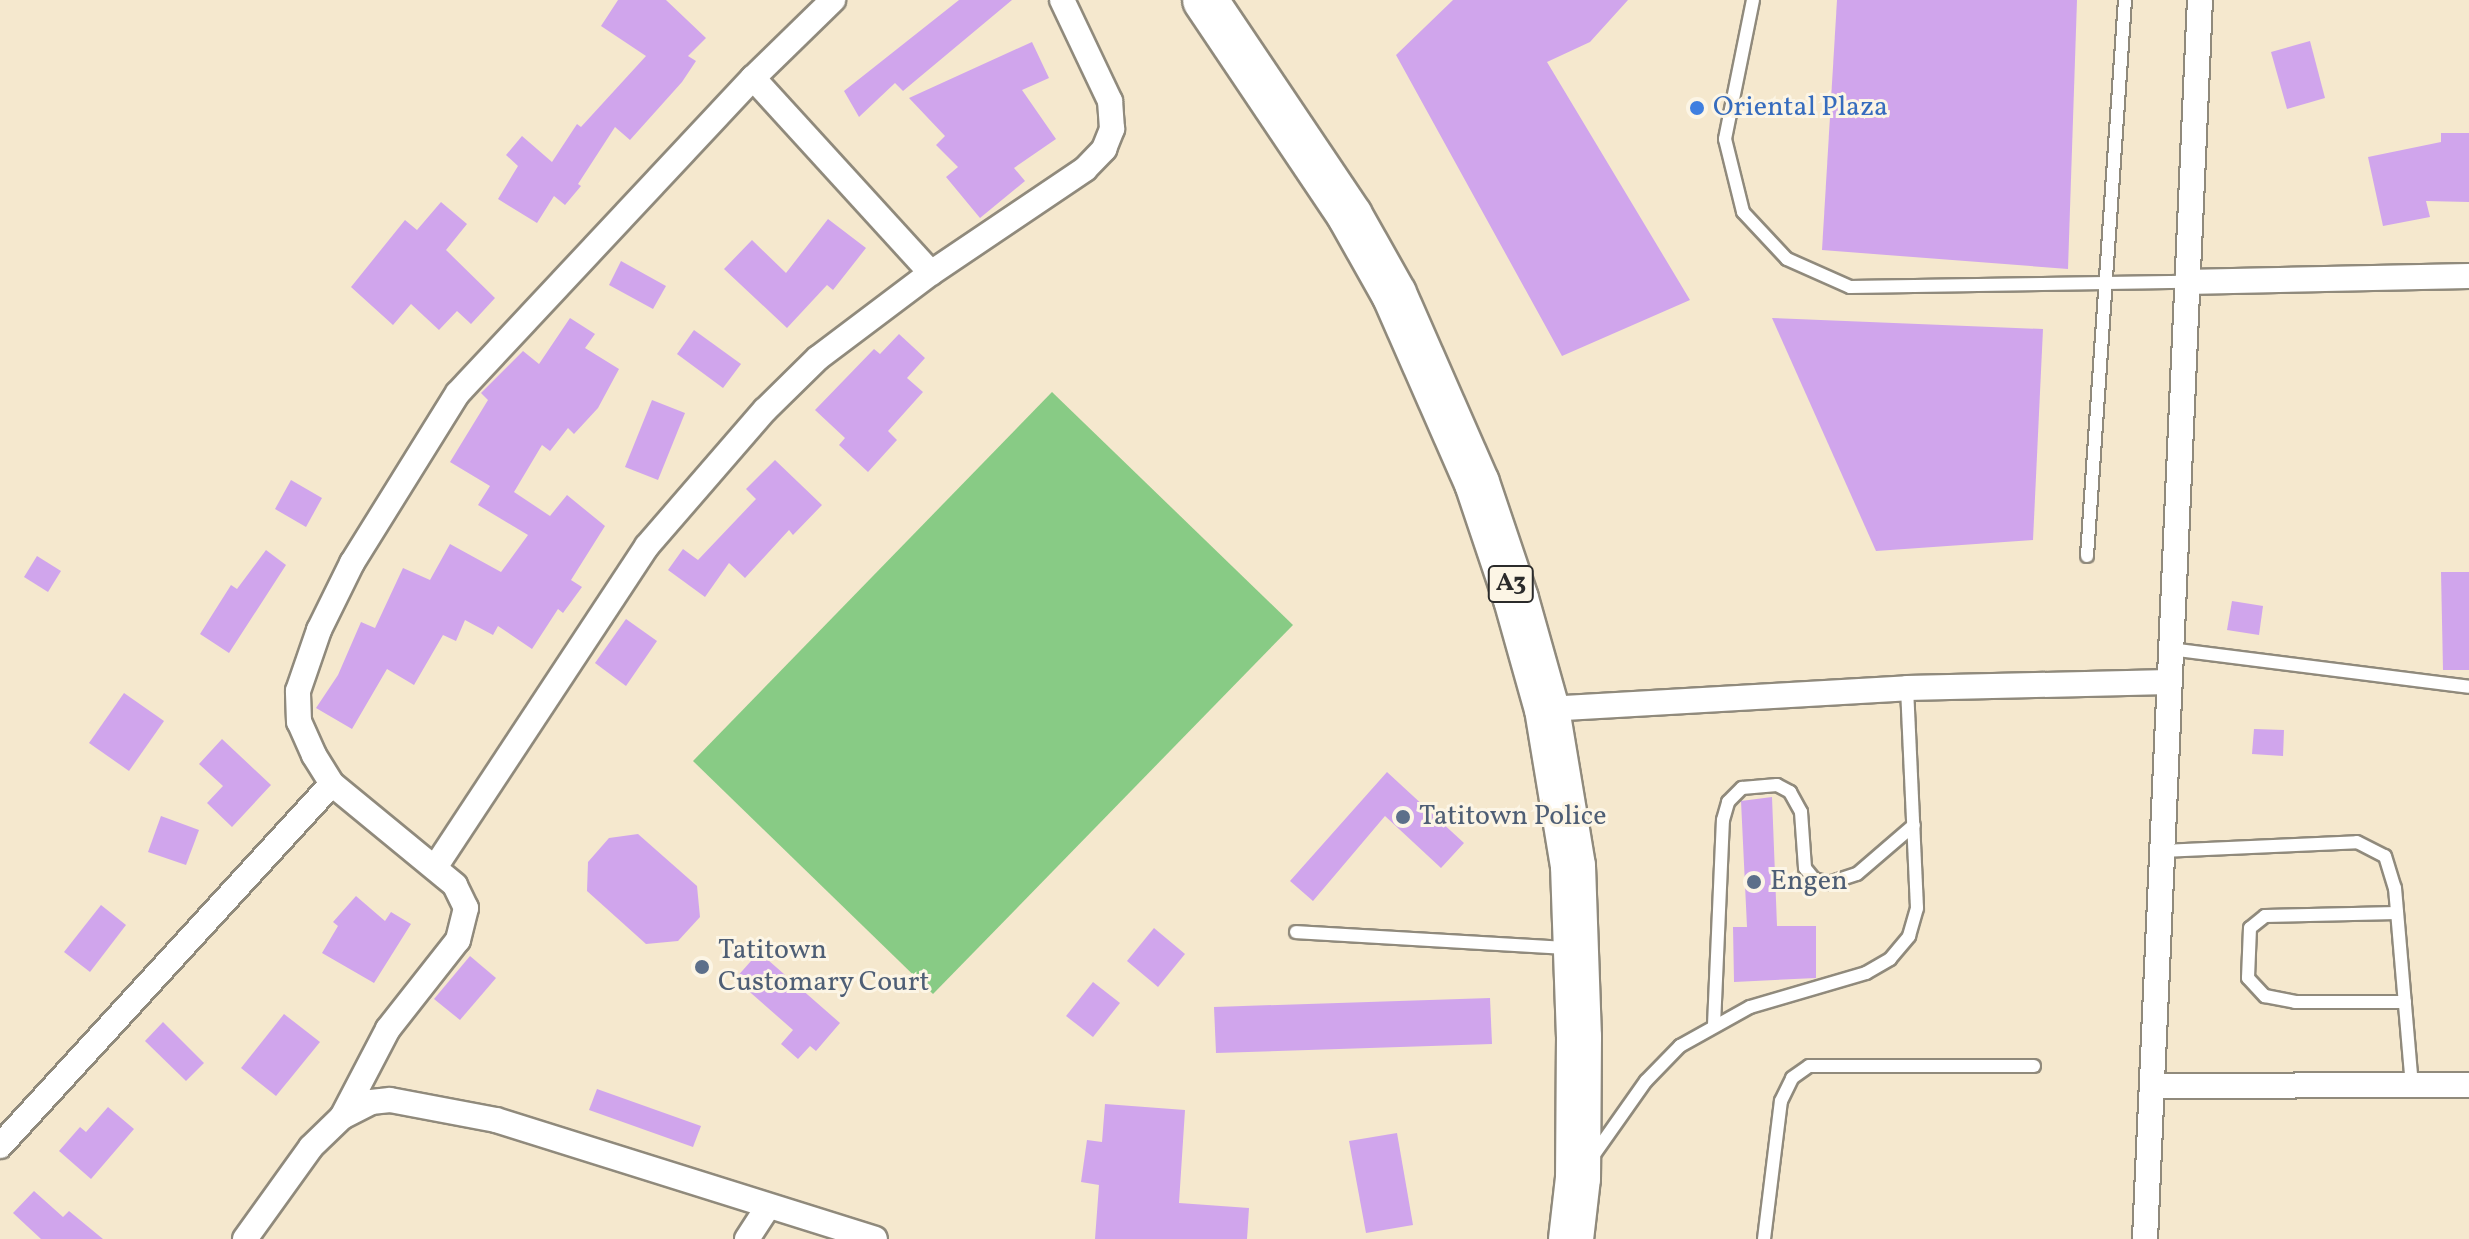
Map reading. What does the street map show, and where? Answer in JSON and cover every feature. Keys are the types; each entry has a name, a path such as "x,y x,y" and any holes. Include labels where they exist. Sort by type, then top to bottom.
{"highway":[{"name":"A3","path":"1205,0 1350,216 1432,372 1477,483 1547,709 1573,866 1578,1178 1571,1239"}],"street":[{"path":"245,1239 281,1184 342,1117 388,1029 458,940 466,908 455,885 436,866 332,784 299,722 298,691 319,630 352,563 458,393 753,78 833,0"},
{"path":"436,866 647,546 765,410 818,358 931,273 1085,169 1104,149 1112,129 1110,101 1062,0"},
{"path":"2145,1239 2200,0"},
{"path":"753,78 931,273"},
{"path":"2186,282 2469,276"},
{"path":"1547,709 1907,688 2169,682"},
{"path":"0,1146 332,784"},
{"path":"2154,1086 2469,1085"},
{"path":"342,1117 371,1102 390,1100 442,1107 614,1155 875,1239"},
{"path":"747,1239 768,1207"}],"lane":[{"path":"1753,0 1725,139 1743,212 1787,259 1850,287 2186,282"},
{"path":"2087,556 2125,0"},
{"path":"2170,649 2469,687"},
{"path":"1578,1178 1646,1081 1680,1046 1750,1007 1866,973 1890,959 1909,936 1917,908 1907,688"},
{"path":"1714,1025 1728,802 1742,788 1777,785 1790,792 1801,812 1805,868 1814,879 1829,883 1857,874 1914,825"},
{"path":"2162,851 2357,842 2385,856 2397,913 2412,1085"},
{"path":"2397,913 2265,916 2250,928 2248,978 2265,996 2295,1002 2405,1002"},
{"path":"1296,932 1576,948"},
{"path":"1764,1239 1781,1101 1792,1078 1809,1066 2034,1066"}],"green space":[{"path":"1052,392 1293,625 933,994 693,761"}],"building":[{"path":"618,0 666,0 706,38 688,56 696,61 682,82 630,140 615,127 578,184 581,186 565,205 554,196 537,223 498,199 518,166 506,155 522,136 552,162 577,124 581,127 646,56 601,26"},
{"path":"959,0 1012,0 903,91 895,83 859,117 844,91"},
{"path":"1453,0 1628,0 1590,42 1547,62 1690,300 1562,356 1396,55"},
{"path":"1837,0 2077,0 2068,269 1822,250"},
{"path":"2310,41 2325,98 2287,109 2271,52"},
{"path":"1032,42 1049,78 1022,90 1056,139 1014,168 1025,181 980,218 946,177 958,167 936,145 945,136 909,98"},
{"path":"2441,133 2469,133 2469,202 2426,201 2430,217 2383,226 2368,157 2441,142"},
{"path":"441,202 467,224 446,250 495,298 471,324 457,311 439,330 411,304 393,325 351,287 405,220 417,230"},
{"path":"828,219 866,248 833,290 827,285 787,328 724,269 752,240 786,273"},
{"path":"621,261 666,286 653,309 609,285"},
{"path":"570,318 595,334 585,348 619,369 598,408 574,434 568,428 550,451 542,445 514,492 550,516 567,495 605,526 571,580 582,587 563,613 558,609 532,649 498,626 493,635 465,620 456,641 443,635 414,685 387,669 352,729 316,708 338,675 361,622 375,628 403,568 430,580 450,544 501,572 528,535 478,505 490,486 450,462 488,400 481,393 523,351 539,364"},
{"path":"1772,318 2043,329 2033,540 1876,551"},
{"path":"694,330 741,364 723,388 677,354"},
{"path":"899,334 925,358 907,378 923,392 888,431 897,440 868,472 839,445 845,438 815,410 874,349 880,354"},
{"path":"652,400 685,413 658,480 625,467"},
{"path":"775,460 822,505 793,535 789,530 745,578 729,563 705,597 668,570 683,549 698,560 756,499 746,489"},
{"path":"291,480 322,498 306,527 275,509"},
{"path":"266,550 286,565 229,653 200,634 231,585 237,589"},
{"path":"37,556 61,571 48,592 24,577"},
{"path":"2441,572 2469,572 2469,670 2443,670"},
{"path":"2232,601 2263,606 2259,635 2227,630"},
{"path":"626,619 657,641 626,686 595,663"},
{"path":"124,693 164,721 129,771 89,743"},
{"path":"2254,729 2284,730 2283,756 2252,754"},
{"path":"222,739 271,785 232,827 207,803 223,786 199,764"},
{"path":"1387,772 1464,843 1441,868 1385,816 1313,901 1290,881"},
{"path":"1772,797 1777,926 1816,926 1816,978 1734,982 1733,927 1747,927 1741,801"},
{"path":"161,816 199,830 186,865 148,852"},
{"path":"638,834 697,886 700,917 678,941 646,944 587,891 588,862 609,838"},
{"path":"356,896 385,921 391,912 411,924 374,983 322,953 338,926 333,922"},
{"path":"101,905 126,925 90,972 64,952"},
{"path":"1154,928 1185,954 1158,987 1127,961"},
{"path":"759,952 840,1023 816,1051 810,1046 798,1059 781,1044 793,1030 735,979"},
{"path":"470,956 496,978 460,1020 434,999"},
{"path":"1093,982 1120,1003 1093,1037 1066,1016"},
{"path":"1490,998 1492,1044 1216,1053 1214,1007"},
{"path":"284,1014 320,1042 276,1096 241,1068"},
{"path":"163,1022 204,1063 186,1081 145,1041"},
{"path":"597,1089 701,1126 693,1147 589,1110"},
{"path":"1105,1104 1185,1110 1179,1203 1249,1208 1247,1239 1095,1239 1099,1185 1081,1182 1087,1140 1102,1142"},
{"path":"108,1107 134,1129 91,1179 59,1151 80,1127 86,1132"},
{"path":"1397,1133 1413,1225 1366,1233 1349,1141"},
{"path":"34,1191 63,1217 69,1211 103,1239 41,1239 13,1213"}],"place":[{"name":"Oriental Plaza","path":"1697,108"},
{"name":"Tatitown Police","path":"1403,817"},
{"name":"Engen","path":"1754,882"},
{"name":"Tatitown Customary Court","path":"702,967"}]}
